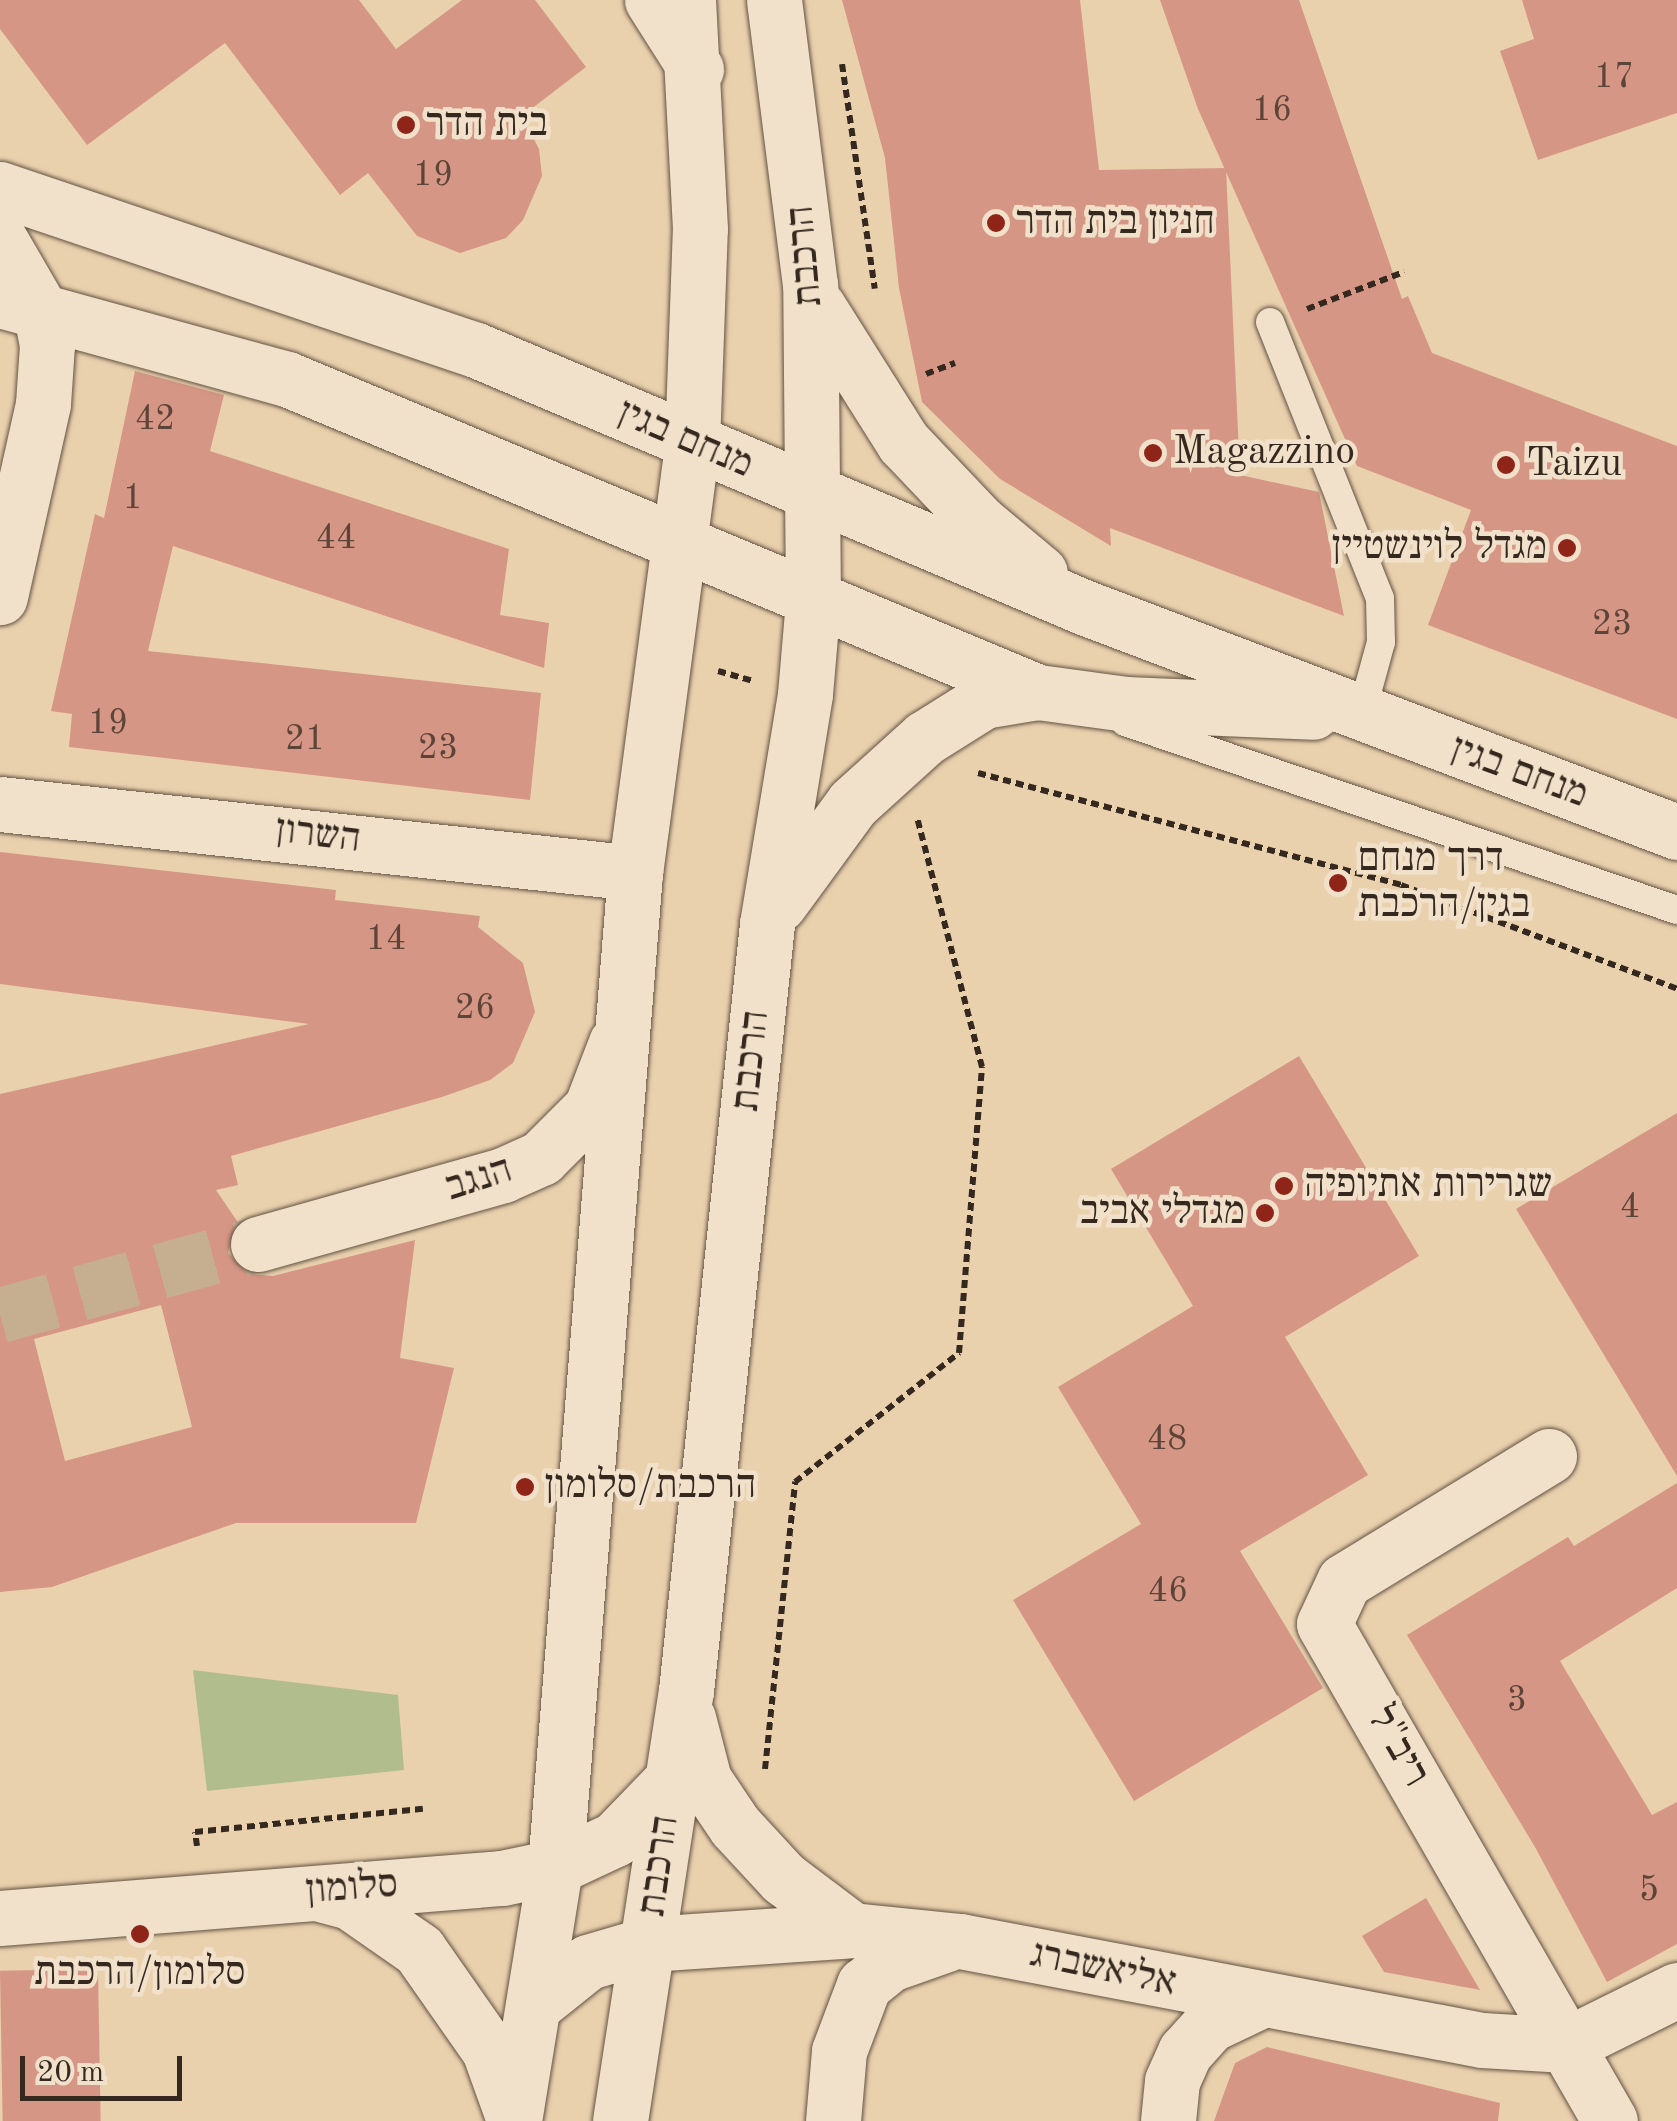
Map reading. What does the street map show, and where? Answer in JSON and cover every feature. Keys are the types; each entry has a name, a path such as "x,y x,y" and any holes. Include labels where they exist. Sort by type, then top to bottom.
{"street":[{"path":"652,0 696,69"},
{"path":"514,2121 555,1866 635,873 692,444 700,228 696,69 688,0"},
{"name":"הרכבת","path":"620,2121 686,1691 767,924 806,694 813,601 810,286 774,0"},
{"name":"מנחם בגין","path":"0,190 476,350 1086,608 1677,832"},
{"path":"0,240 20,304 47,344 43,404 0,598"},
{"path":"810,286 835,342 903,442 980,523 1086,608"},
{"name":"מנחם בגין","path":"20,304 286,379 1038,692 1126,704 1361,715"},
{"path":"767,924 821,840 890,767 973,706 1038,692"},
{"name":"השרון","path":"0,804 635,873"},
{"name":"הנגב","path":"258,1244 503,1176 541,1158 591,1108 623,1020"},
{"name":"ריב\"ל","path":"1549,1456 1344,1581 1324,1624 1610,2121"},
{"path":"686,1691 696,1762 714,1797 783,1878 852,1930"},
{"name":"סלומון","path":"0,1918 502,1878 555,1866 614,1839 654,1806 672,1780"},
{"path":"312,1892 350,1902 419,1950 489,2050 514,2121"},
{"name":"אליאשברג","path":"533,2006 588,1962 649,1944 852,1930 960,1940 1256,2002 1482,2040 1566,2045 1677,1990"},
{"path":"833,2121 839,2051 849,2010 864,1985 890,1964 960,1940"},
{"path":"1168,2121 1172,2082 1185,2052 1209,2026 1256,2002"}],"lane":[{"path":"1270,322 1380,598 1381,642 1361,715"},
{"path":"1038,692 1677,910"},
{"path":"1576,794 1677,804"}],"path":[{"path":"840,58 876,301"},
{"path":"1270,322 1404,272"},
{"path":"767,1786 764,1756 795,1482 959,1353 982,1066 916,817 890,767"},
{"path":"970,774 990,771 1402,885 1677,989"},
{"path":"200,1860 195,1832 424,1809"}],"green space":[{"path":"193,1670 398,1695 404,1770 207,1791"}],"building":[{"name":"בית הדר","path":"0,0 359,0 396,49 462,0 535,0 586,67 522,116 539,149 542,176 523,220 506,238 460,253 417,236 368,173 340,195 225,43 87,145 0,29"},
{"name":"חניון בית הדר","path":"842,0 1080,0 1099,170 1226,168 1240,475 1319,492 1344,616 1110,528 1111,546 1000,479 922,402 899,288 885,158"},
{"path":"1160,0 1299,0 1402,299 1408,296 1432,353 1677,446 1677,719 1428,625 1471,510 1357,466 1198,109"},
{"path":"1522,0 1677,0 1677,113 1538,160 1500,51 1534,39"},
{"path":"135,371 224,395 210,451 509,549 500,615 549,623 544,668 173,546 148,651 541,693 530,800 69,747 72,714 51,711 95,514 104,518"},
{"path":"0,852 336,890 335,900 480,916 478,927 523,963 535,1012 513,1063 490,1080 442,1097 231,1156 238,1185 216,1190 237,1221 228,1253 249,1274 273,1276 415,1240 400,1358 454,1368 416,1523 236,1523 52,1587 0,1592 0,1094 309,1024 0,984","holes":["161,1305 192,1427 65,1461 34,1339"]},
{"path":"1299,1056 1419,1256 1285,1337 1368,1475 1240,1551 1323,1688 1134,1801 1013,1600 1141,1524 1058,1387 1193,1306 1111,1169"},
{"path":"1677,1113 1677,1476 1516,1209"},
{"path":"1677,1483 1677,1588 1560,1661 1652,1815 1677,1802 1677,1944 1607,1982 1535,1847 1407,1635 1568,1537 1574,1546"},
{"path":"1426,1898 1480,1990 1384,1972 1362,1936"},
{"path":"98,1969 101,2121 3,2121 0,1971"},
{"path":"1267,2047 1500,2103 1498,2121 1214,2121 1235,2063"}],"tunnel":[{"path":"0,1315 258,1244"}],"place":[{"name":"בית הדר","path":"406,125"},
{"name":"חניון בית הדר","path":"996,223"},
{"name":"Magazzino","path":"1153,453"},
{"name":"Taizu","path":"1506,465"},
{"name":"מגדל לוינשטיין","path":"1567,548"},
{"name":"דרך מנחם בגין/הרכבת","path":"1338,883"},
{"name":"שגרירות אתיופיה","path":"1284,1186"},
{"name":"מגדלי אביב","path":"1265,1213"},
{"name":"הרכבת/סלומון","path":"525,1487"},
{"name":"סלומון/הרכבת","path":"140,1934"}]}
